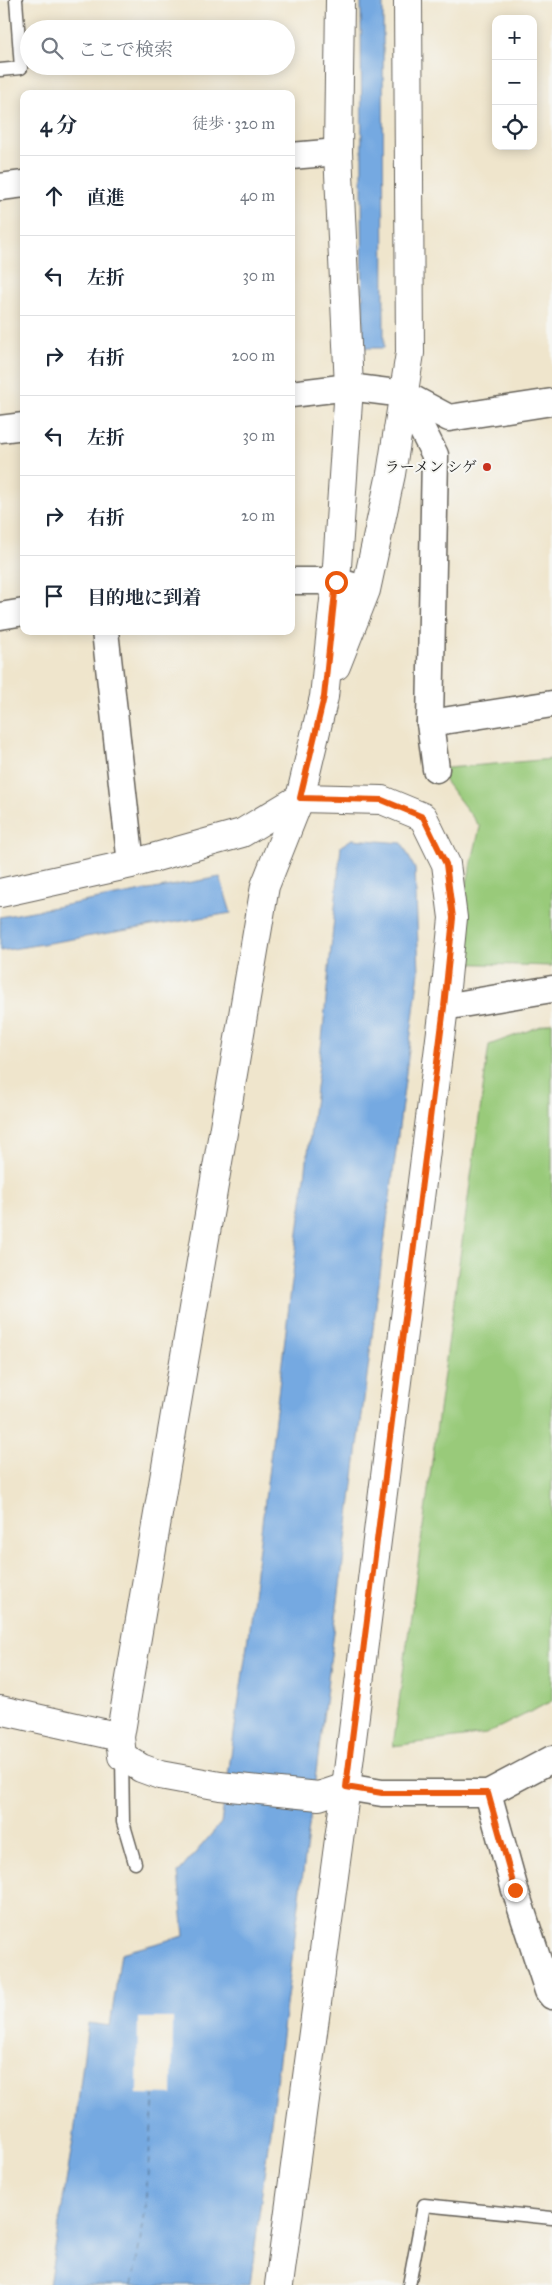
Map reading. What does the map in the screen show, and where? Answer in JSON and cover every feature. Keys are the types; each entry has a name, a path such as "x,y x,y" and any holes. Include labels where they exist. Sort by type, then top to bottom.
{"street":[{"path":"121,1747 265,886 300,798 324,697 336,582 349,387 338,152 340,0"},
{"path":"324,697 366,590 391,474 410,353 408,0"},
{"path":"295,156 338,152"},
{"path":"0,187 20,184"},
{"path":"295,394 349,387 404,394 449,418 552,402"},
{"path":"404,394 434,454 430,723 436,769"},
{"path":"0,429 20,426"},
{"path":"295,581 336,582 366,590"},
{"path":"0,616 20,613"},
{"path":"105,635 131,864"},
{"path":"430,723 552,704"},
{"path":"0,893 131,864 242,833 300,798 382,800 423,817 446,864 453,918 444,1007 346,1787 279,2285"},
{"path":"444,1007 552,989"},
{"path":"0,1710 121,1747 141,1768 160,1775 220,1786 319,1796 346,1787 382,1793 488,1793 552,1760"},
{"path":"488,1793 515,1890 548,1991 552,1996"}],"lane":[{"path":"0,70 20,68 16,0"},
{"path":"121,1747 123,1822 135,1863"},
{"path":"409,2285 424,2205 552,2218"}],"green space":[{"path":"552,759 552,966 448,963 480,827 436,769"},
{"path":"552,1022 552,1701 486,1734 393,1746 489,1045"}],"water":[{"path":"361,0 383,0 384,348 363,348"},
{"path":"352,839 402,843 415,869 419,972 250,2285 49,2285 74,2134 88,2023 110,2026 121,1953 184,1936 178,1873 221,1823 246,1652 322,1040 341,846"},
{"path":"220,877 231,913 0,951 0,917"}],"pier":[{"path":"138,2018 173,2018 172,2095 137,2094"}],"ferry route":[{"path":"132,2285 144,2221 154,2095"}],"place":[{"name":"ラーメン シゲ","path":"487,467"}],"route":[{"path":"336,582 324,697 300,798 382,800 423,817 446,864 453,918 444,1007 346,1787 382,1793 488,1793 515,1890"}]}
